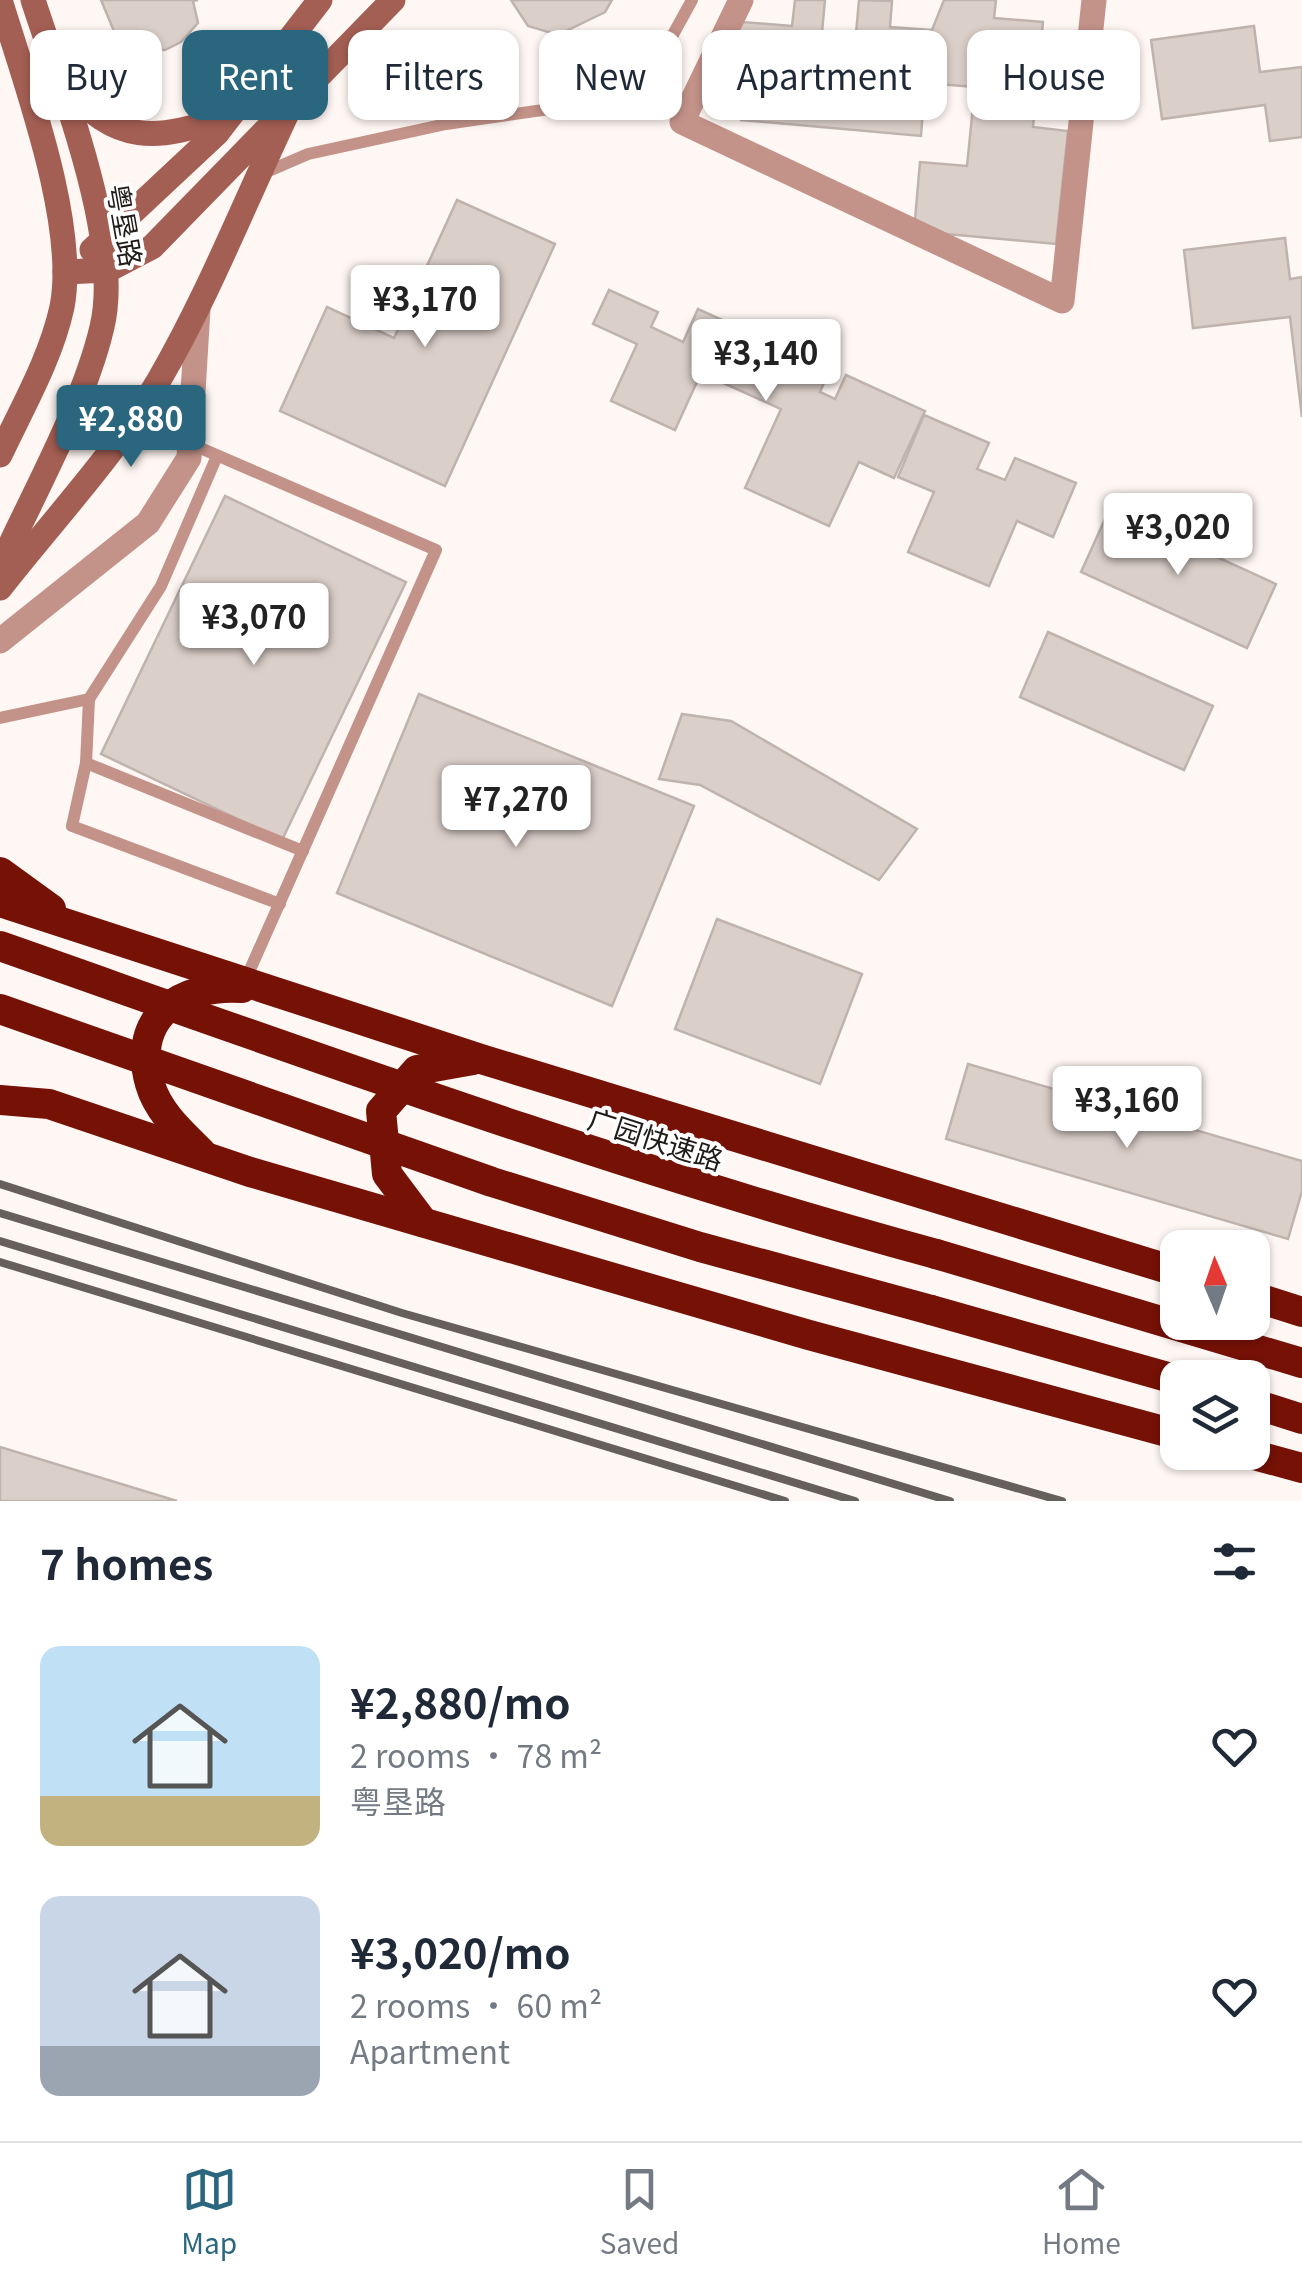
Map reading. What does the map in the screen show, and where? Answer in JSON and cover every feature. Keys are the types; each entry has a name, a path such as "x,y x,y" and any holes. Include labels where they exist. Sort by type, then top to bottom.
{"highway":[{"path":"0,872 87,932"},
{"path":"0,902 481,1059 1160,1266"},
{"path":"0,926 87,932"},
{"name":"广园快速路","path":"0,946 599,1154 1302,1363"},
{"path":"206,1157 165,1115 150,1084 148,1030 160,1013 190,994 218,987 255,987"},
{"path":"0,1009 492,1182 700,1247 1160,1375"},
{"path":"423,1222 387,1174 382,1111 416,1070 481,1059"},
{"path":"0,1100 49,1104 206,1157 423,1222 1160,1430"},
{"path":"1270,1302 1302,1312"},
{"path":"1270,1409 1302,1419"},
{"path":"1270,1459 1302,1468"}],"street":[{"path":"0,0 59,213 65,272 56,332 0,456"},
{"name":"粤垦路","path":"33,0 42,30"},
{"path":"297,30 320,0"},
{"path":"328,68 393,0"},
{"path":"741,0 682,122 1062,301 1094,0"},
{"name":"粤垦路","path":"0,567 89,368 103,326 108,270 69,120"},
{"path":"102,120 131,134 174,135 215,120"},
{"path":"65,272 151,199 227,120"},
{"path":"65,272 108,270 152,247 278,120"},
{"path":"0,588 110,452 157,383 198,309 284,120"},
{"path":"0,641 148,523 188,458 198,309"}],"lane":[{"path":"257,176 308,154 446,124 626,98 652,72 692,0"},
{"path":"191,444 436,550 280,904 255,987"},
{"path":"217,456 160,586 88,699 86,763 72,826 280,904"},
{"path":"0,718 88,699"},
{"path":"86,763 303,851"}],"building":[{"path":"101,0 198,0 193,1 198,23 192,30 182,30 182,41 165,50 162,30 114,30"},
{"path":"511,0 612,0 605,12 568,30 528,26"},
{"path":"795,0 825,0 822,30 730,30 731,21 792,26"},
{"path":"859,0 892,1 890,27 932,30 856,30"},
{"path":"944,0 996,0 994,18 1043,22 1042,30 967,30 967,86 947,85 947,30 932,30"},
{"path":"1254,26 1260,72 1302,67 1302,137 1270,141 1265,105 1162,119 1151,40"},
{"path":"741,120 922,120 921,136"},
{"path":"972,120 1034,120 1033,127 1068,131 1056,244 914,231 920,162 967,166"},
{"path":"457,200 555,244 445,486 280,411 327,307 394,338"},
{"path":"1285,238 1290,279 1302,277 1302,417 1290,317 1193,328 1184,250"},
{"path":"609,290 658,312 651,327 683,342 698,309 830,369 820,392 835,399 846,375 925,411 894,478 859,462 829,526 745,488 781,409 701,373 675,430 611,401 637,344 593,324"},
{"path":"924,415 989,443 977,469 1005,480 1015,458 1076,483 1053,537 1017,521 989,586 908,552 934,492 898,477"},
{"path":"225,496 406,582 282,840 101,754"},
{"path":"1110,508 1276,584 1247,648 1081,572"},
{"path":"1048,632 1213,706 1184,770 1020,697"},
{"path":"419,694 694,806 612,1006 337,893"},
{"path":"682,714 731,721 917,829 879,880 700,785 659,779"},
{"path":"717,919 862,974 820,1084 675,1029"},
{"path":"968,1064 1302,1161 1302,1191 1288,1239 1270,1234 1270,1230 1257,1230 946,1139"},
{"path":"0,1447 177,1501 0,1501"}],"railway":[{"path":"0,1184 402,1313 1062,1501"},
{"path":"0,1213 950,1501"},
{"path":"0,1241 855,1501"},
{"path":"0,1262 785,1501"}]}
